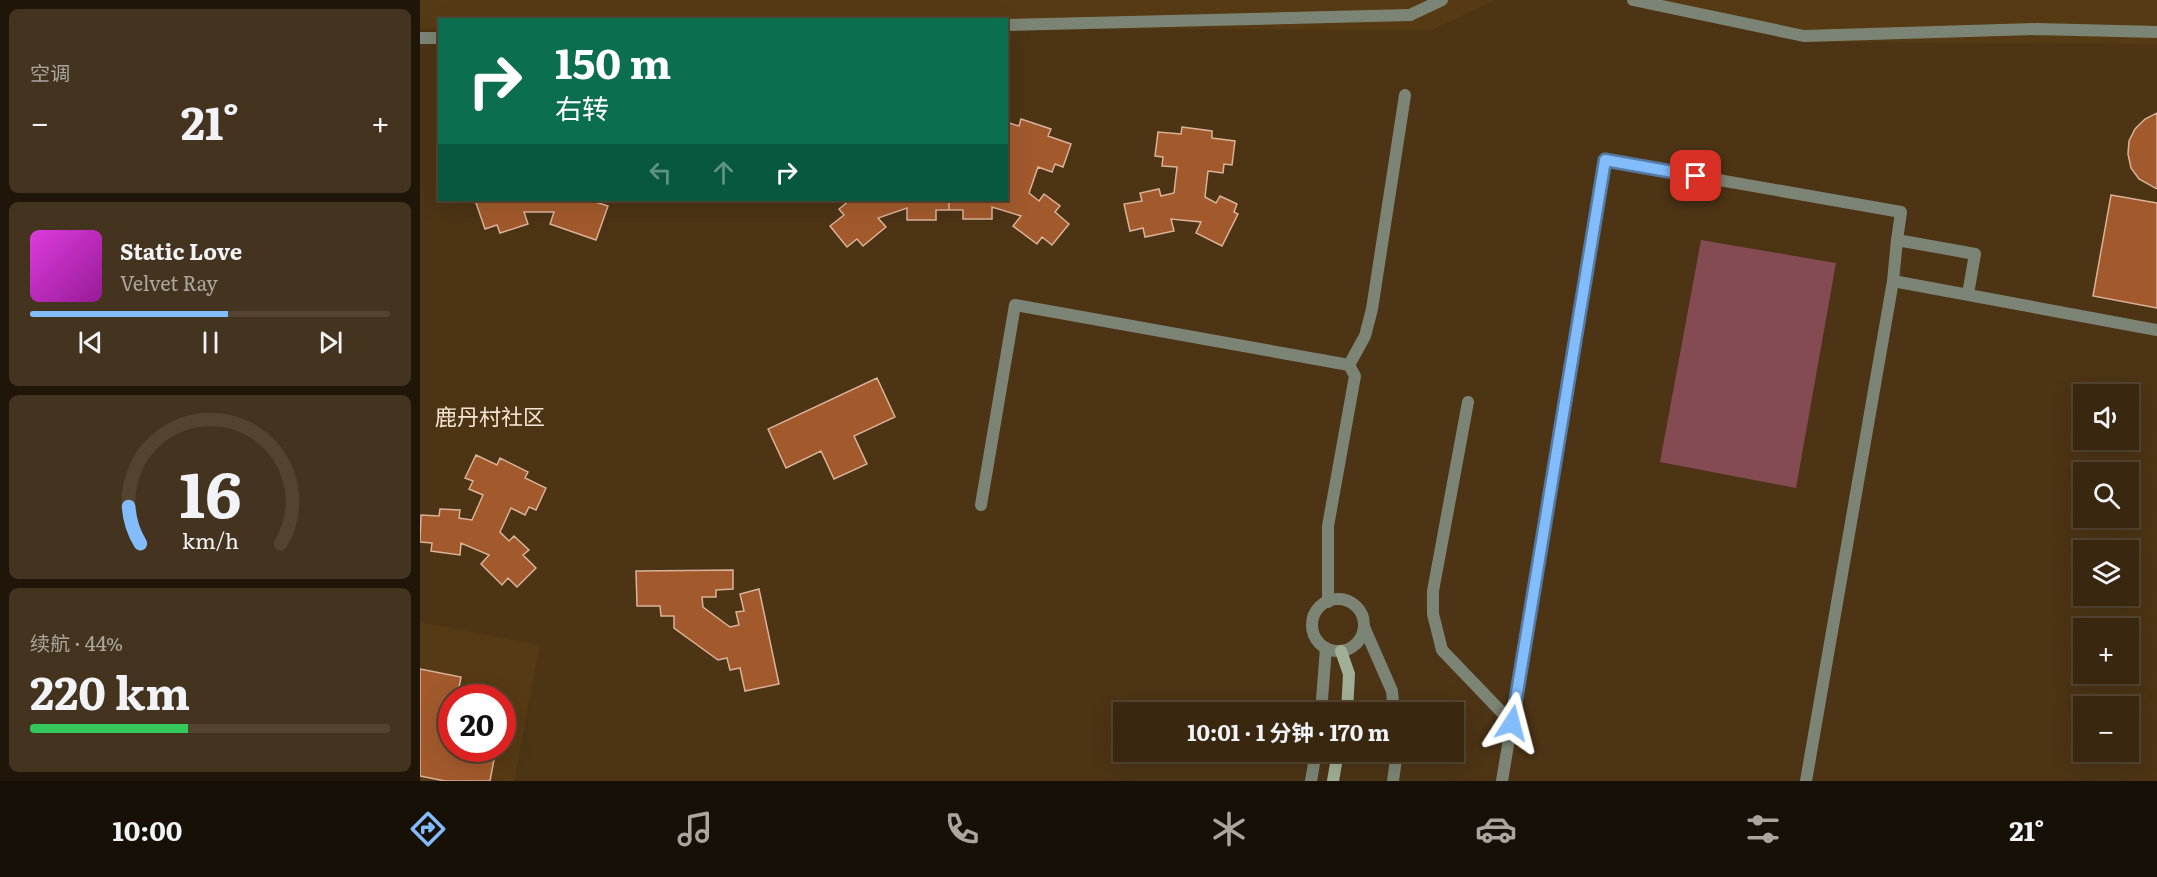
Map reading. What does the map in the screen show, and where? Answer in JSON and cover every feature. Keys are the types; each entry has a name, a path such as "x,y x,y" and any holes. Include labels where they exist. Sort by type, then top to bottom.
{"street":[{"path":"1008,26 1410,15 1442,0"},
{"path":"1632,0 1804,36 2037,29 2157,32"},
{"path":"420,38 438,38"},
{"path":"1349,365 1365,336 1372,309 1406,95"},
{"path":"1502,781 1605,160 1901,212 1893,281 1806,781"},
{"path":"1897,240 1975,254 1968,294"},
{"path":"1893,281 2157,330"},
{"path":"981,505 1016,305 1349,365"},
{"path":"1328,602 1328,526 1355,376 1349,365"},
{"path":"1468,402 1433,591 1433,614 1442,650 1512,723"},
{"path":"1364,627 1357,643 1341,651 1326,648 1315,636 1313,620 1316,613 1328,602 1345,600 1353,604 1364,618 1364,627 1392,692 1393,702"},
{"path":"1323,702 1326,648"},
{"path":"1341,651 1349,674 1348,702"},
{"path":"1311,781 1314,762"},
{"path":"1333,781 1336,762"},
{"path":"1393,781 1396,762"}],"shaded area":[{"path":"420,0 1496,0 1432,30 1008,29 1008,18 438,18 438,29 420,29"},
{"path":"1645,0 2157,0 2157,44 1807,42"},
{"path":"1701,240 1836,263 1796,488 1660,462"},
{"path":"420,622 540,645 514,781 420,781"}],"building":[{"path":"2157,113 2157,189 2139,179 2131,168 2128,154 2129,141 2135,129 2145,119"},
{"path":"1021,119 1051,129 1048,136 1071,144 1063,167 1055,164 1052,172 1038,167 1029,193 1039,201 1044,194 1060,206 1055,212 1069,224 1052,245 1042,237 1037,244 1013,226 1021,216 992,207 992,219 963,219 963,210 949,210 949,201 1008,201 1008,123 1019,126"},
{"path":"1182,127 1212,131 1212,138 1235,141 1232,165 1224,164 1223,173 1208,171 1205,197 1216,203 1220,196 1237,204 1234,212 1238,214 1222,246 1196,233 1201,222 1171,219 1174,231 1145,237 1143,228 1130,231 1124,204 1142,201 1140,193 1159,189 1161,196 1174,193 1177,167 1162,166 1163,157 1155,156 1158,132 1181,134"},
{"path":"2111,195 2157,203 2157,308 2093,296"},
{"path":"483,201 592,201 608,206 596,240 550,224 554,212 524,212 528,224 500,233 497,225 485,229 476,203"},
{"path":"849,201 949,201 949,210 936,210 936,220 907,220 907,208 878,218 886,227 863,246 857,239 847,247 830,226 844,215 839,209"},
{"path":"877,378 895,417 854,436 867,464 834,479 821,451 786,468 768,429"},
{"path":"476,455 497,465 500,458 528,472 525,478 546,488 536,510 529,507 525,515 511,508 500,532 509,541 514,536 529,550 523,555 536,568 517,587 508,578 502,585 481,564 489,555 461,543 460,555 431,551 432,543 420,542 421,515 439,516 440,509 460,510 459,518 472,520 483,495 469,489 473,481 465,478"},
{"path":"733,570 733,589 716,590 716,597 702,597 703,607 730,627 739,625 736,612 744,611 740,594 759,589 779,684 745,691 740,668 730,670 727,658 718,660 674,628 674,616 661,616 660,606 637,606 636,571"},
{"path":"420,669 461,677 460,684 438,684 438,762 494,762 490,781 445,781 420,776"}],"district":[{"name":"鹿丹村社区","path":"490,417"}],"route":[{"path":"1512,723 1605,160 1696,176"}]}
